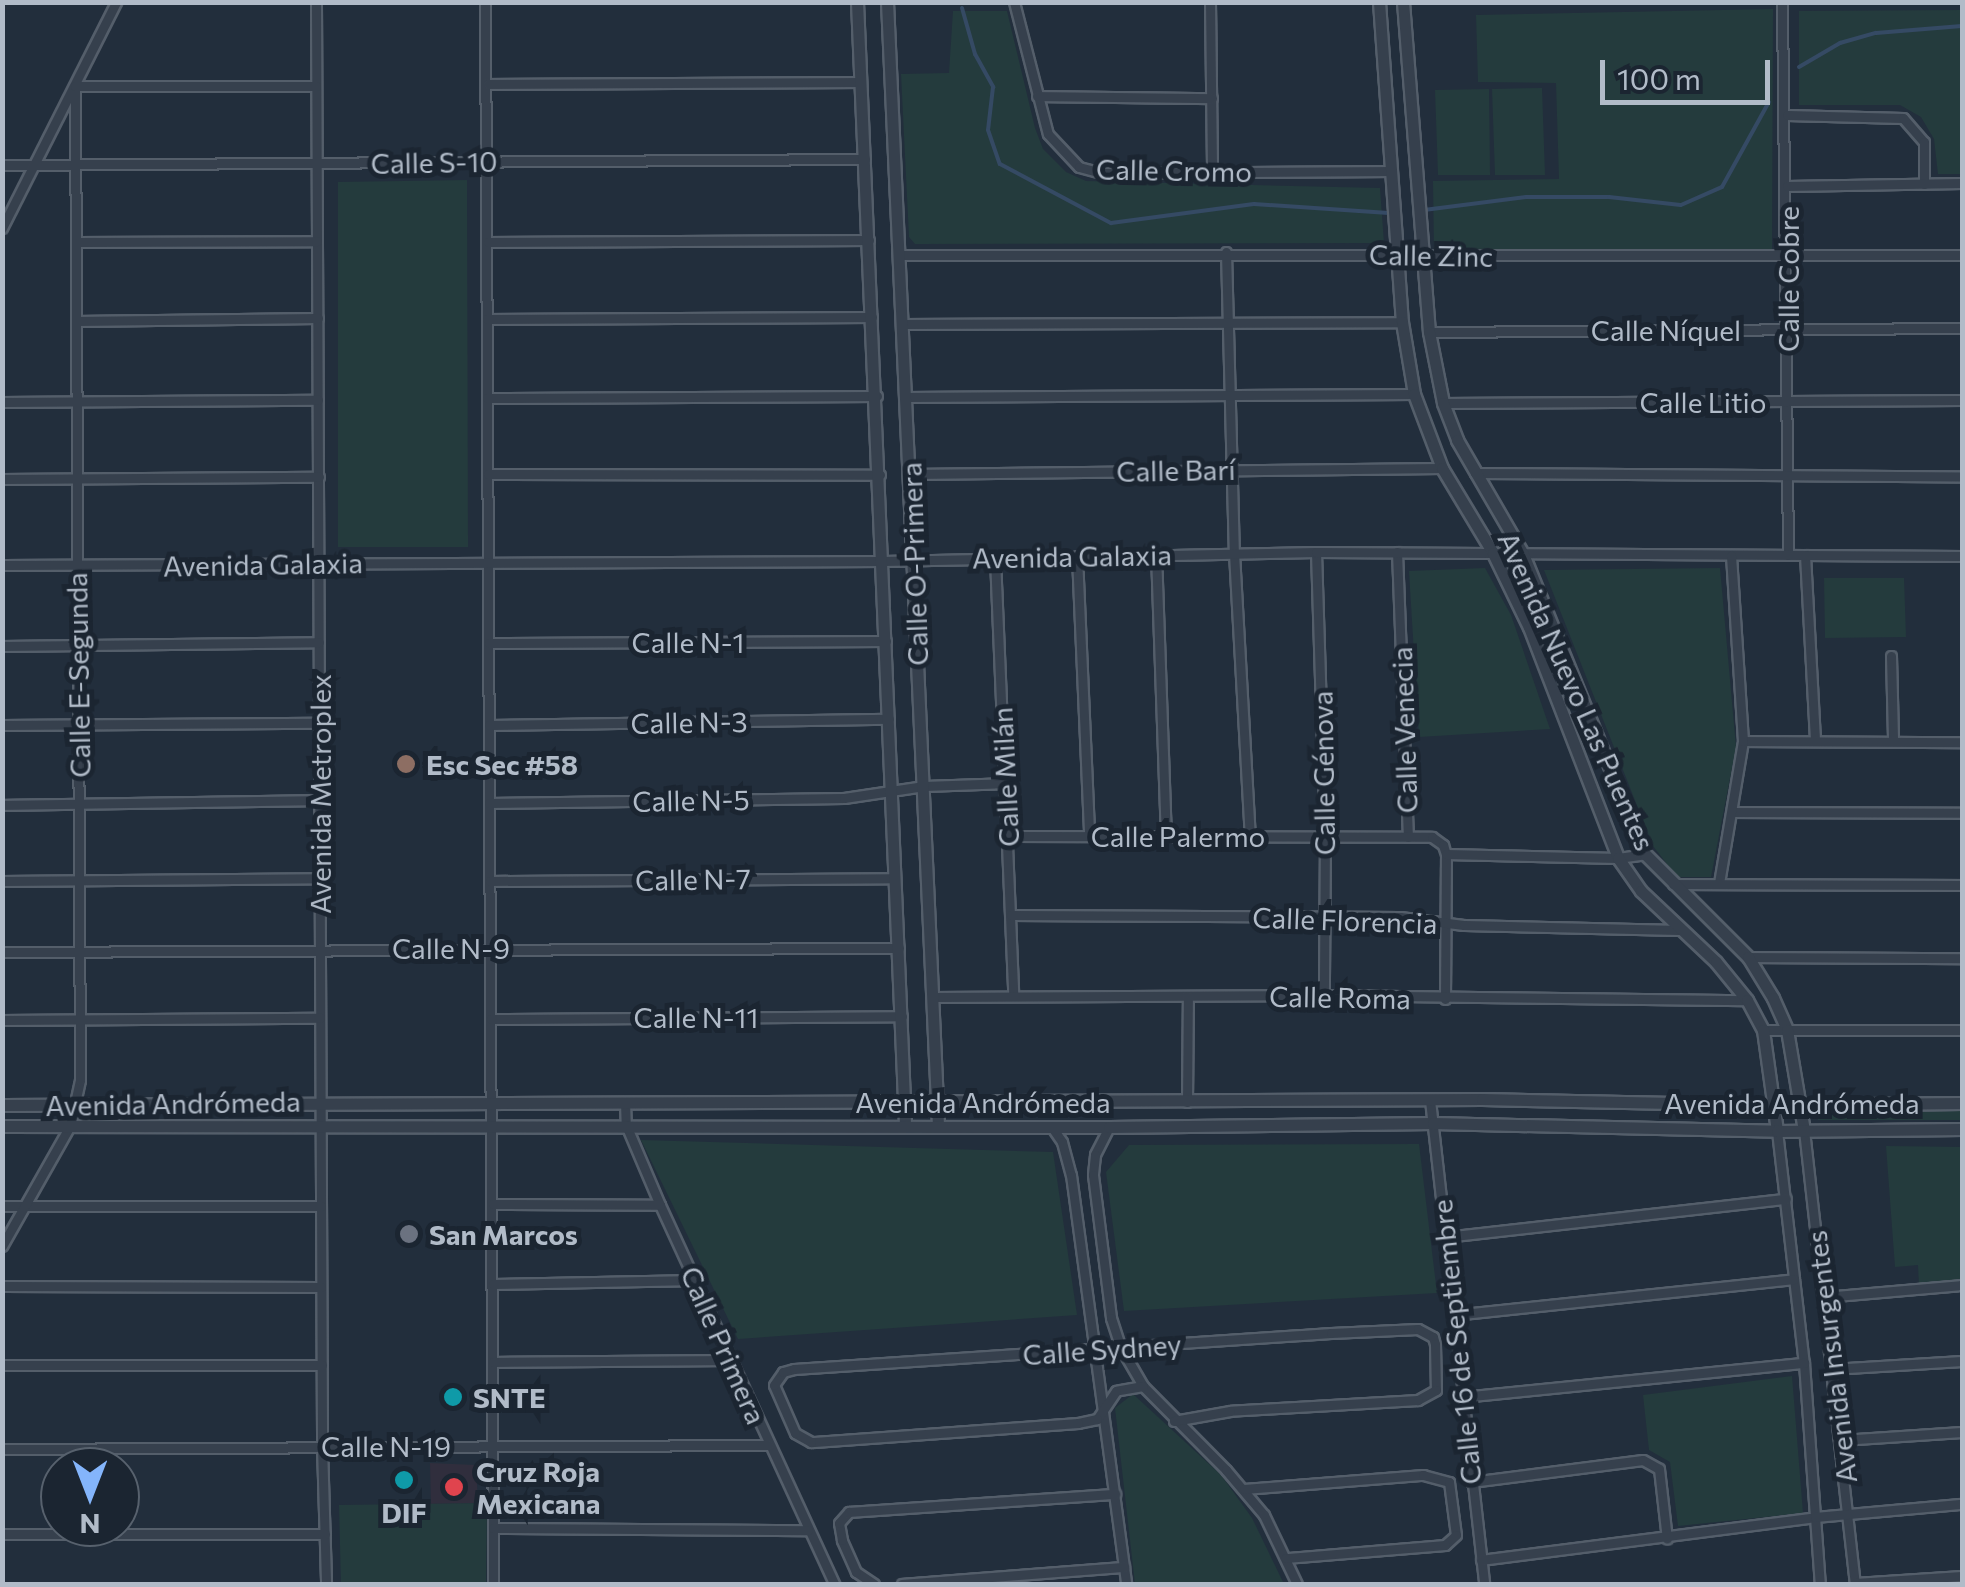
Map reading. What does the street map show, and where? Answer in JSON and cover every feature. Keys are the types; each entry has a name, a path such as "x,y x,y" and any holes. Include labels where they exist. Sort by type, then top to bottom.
{"street":[{"path":"2,228 116,2"},
{"name":"Avenida Metroplex","path":"316,2 322,1446 326,1584"},
{"path":"485,2 493,1584"},
{"name":"Calle O-Primera","path":"856,2 877,396 905,1126"},
{"name":"Calle O-Primera","path":"887,2 938,1126"},
{"name":"Calle Cromo","path":"1014,2 1048,134 1079,167 1102,173 1390,171"},
{"path":"1210,2 1212,173"},
{"name":"Avenida Nuevo Las Puentes","path":"1378,2 1402,322 1414,394 1442,468 1493,554 1528,627 1618,858 1641,891 1716,962 1747,1000 1762,1030 1777,1131"},
{"name":"Avenida Nuevo Las Puentes","path":"1403,2 1429,332 1443,403 1475,473 1523,554 1645,854 1748,958 1788,1030 1804,1130"},
{"name":"Calle Cobre","path":"1782,2 1787,115 1788,555"},
{"path":"488,84 860,82"},
{"path":"75,86 316,86"},
{"name":"Calle E-Segunda","path":"2,1246 70,1126 77,1104 80,952 75,86"},
{"path":"1037,96 1212,98"},
{"path":"1787,115 1903,118 1924,142 1924,184"},
{"name":"Calle S-10","path":"2,166 865,159"},
{"path":"1787,186 1962,183"},
{"path":"488,242 869,240"},
{"path":"76,242 317,241"},
{"path":"1226,252 1234,553 1250,836"},
{"name":"Calle Zinc","path":"900,256 1226,252 1788,258 1962,254"},
{"path":"487,319 872,317"},
{"path":"76,320 318,318"},
{"path":"903,324 1402,322"},
{"name":"Calle Níquel","path":"1429,332 1962,328"},
{"path":"907,397 1414,394"},
{"path":"487,398 877,396"},
{"path":"2,402 318,400"},
{"name":"Calle Litio","path":"1443,403 1962,400"},
{"name":"Calle Barí","path":"911,474 1442,468"},
{"path":"1475,473 1962,476"},
{"path":"488,474 880,475"},
{"path":"2,479 320,477"},
{"name":"Avenida Galaxia","path":"2,565 883,561 1316,552 1962,556"},
{"name":"Calle Génova","path":"1316,552 1325,837 1324,995"},
{"name":"Calle Venecia","path":"1397,552 1408,836 1432,837 1443,845 1446,854"},
{"path":"1156,554 1166,835"},
{"path":"1719,883 1743,741 1731,554"},
{"path":"1804,555 1815,740"},
{"path":"1077,556 1089,836"},
{"name":"Calle Milán","path":"995,558 1013,996"},
{"name":"Calle N-1","path":"489,643 886,641"},
{"path":"2,646 320,642"},
{"path":"1891,656 1892,740"},
{"name":"Calle N-3","path":"488,725 889,718"},
{"path":"2,725 320,722"},
{"path":"1743,741 1962,742"},
{"name":"Calle N-5","path":"489,803 844,798 924,786 1006,783"},
{"path":"2,805 320,800"},
{"path":"1732,812 1962,813"},
{"name":"Calle Palermo","path":"1008,836 1408,836"},
{"path":"1445,999 1446,854 1618,858 1645,854"},
{"path":"2,881 320,878"},
{"name":"Calle N-7","path":"490,881 895,878"},
{"path":"1673,884 1962,885"},
{"name":"Calle Florencia","path":"1011,914 1325,916 1426,919 1446,924 1678,930"},
{"name":"Calle N-9","path":"2,952 898,948"},
{"path":"1748,958 1962,958"},
{"name":"Calle Roma","path":"933,997 1324,995 1747,1000"},
{"path":"1188,996 1188,1102"},
{"name":"Calle N-11","path":"491,1019 902,1016"},
{"path":"2,1020 320,1018"},
{"path":"1762,1030 1962,1030"},
{"name":"Avenida Andrómeda","path":"2,1105 1430,1100 1774,1105 1962,1103"},
{"name":"Calle 16 de Septiembre","path":"1430,1100 1484,1584"},
{"name":"Calle Primera","path":"625,1102 626,1125 660,1205 834,1584"},
{"name":"Avenida Andrómeda","path":"2,1126 1109,1128 1432,1122 1777,1131 1962,1129"},
{"path":"1051,1126 1062,1142 1071,1174 1126,1584"},
{"path":"1109,1128 1095,1155 1093,1175 1106,1278 1121,1348 1143,1386 1244,1488 1298,1584"},
{"name":"Avenida Insurgentes","path":"1804,1130 1855,1584"},
{"name":"Avenida Insurgentes","path":"1777,1131 1804,1363 1820,1584"},
{"path":"1445,1237 1786,1200"},
{"path":"493,1204 660,1205"},
{"path":"2,1206 321,1206"},
{"path":"1086,1281 1106,1278"},
{"path":"1453,1316 1794,1279"},
{"path":"492,1284 696,1280"},
{"path":"1824,1298 1962,1285"},
{"path":"2,1286 321,1287"},
{"name":"Calle Sydney","path":"1104,1413 1078,1423 811,1442 795,1433 775,1392 777,1378 794,1368 1410,1328 1428,1332 1435,1344 1436,1390 1418,1400 1230,1411 1174,1421"},
{"path":"493,1362 732,1360"},
{"path":"1831,1370 1962,1361"},
{"path":"1462,1397 1804,1363"},
{"path":"2,1365 322,1365"},
{"path":"1104,1413 1116,1391 1143,1386"},
{"path":"1841,1440 1962,1432"},
{"name":"Calle N-19","path":"2,1450 769,1445"},
{"path":"1471,1482 1643,1460 1660,1470 1667,1539"},
{"path":"1244,1488 1422,1475 1444,1478 1452,1490 1456,1535 1446,1545 1286,1558"},
{"path":"874,1584 856,1572 839,1531 843,1515 849,1512 1116,1494"},
{"path":"1480,1560 1816,1517 1962,1504"},
{"path":"493,1528 808,1530"},
{"path":"2,1534 325,1534"},
{"path":"902,1584 1124,1567"},
{"path":"1855,1584 1962,1576"}],"shaded area":[{"name":"Cruz Roja Mexicana","path":"430,1463 476,1465 478,1503 431,1504"}],"green space":[{"path":"1773,9 1772,250 1434,253 1433,181 1559,179 1556,83 1478,82 1476,15"},
{"path":"1962,10 1962,174 1938,174 1934,139 1921,117 1900,105 1799,105 1799,11"},
{"path":"953,11 1007,11 1035,128 1043,149 1066,172 1086,181 1380,188 1384,243 915,244 909,237 901,74 949,73"},
{"path":"1542,88 1545,175 1495,175 1492,89"},
{"path":"1489,89 1490,175 1438,175 1435,90"},
{"path":"467,180 468,547 338,547 338,182"},
{"path":"1485,568 1511,615 1550,729 1419,737 1409,571"},
{"path":"1720,568 1736,747 1711,877 1677,877 1653,846 1544,570"},
{"path":"1824,578 1904,578 1906,637 1825,638"},
{"path":"1962,1109 1962,1120 1818,1120 1818,1110"},
{"path":"641,1140 1053,1152 1077,1315 738,1339"},
{"path":"1419,1144 1437,1293 1124,1311 1106,1172 1129,1145"},
{"path":"1886,1146 1962,1147 1962,1282 1919,1286 1918,1265 1895,1267"},
{"path":"1792,1376 1803,1513 1678,1526 1670,1462 1649,1450 1643,1395"},
{"path":"1133,1394 1221,1475 1252,1518 1284,1584 1135,1584 1115,1408"},
{"path":"487,1503 486,1584 341,1584 339,1505"}],"waterway":[{"path":"962,8 975,54 993,87 988,130 1000,164 1111,223 1254,204 1389,213"},
{"path":"1799,67 1840,43 1876,33 1962,26"},
{"path":"1424,210 1526,197 1609,197 1681,205 1722,187 1769,102"}],"place":[{"name":"Esc Sec #58","path":"406,764"},
{"name":"San Marcos","path":"409,1234"},
{"name":"SNTE","path":"453,1397"},
{"name":"DIF","path":"404,1480"},
{"name":"Cruz Roja Mexicana","path":"454,1487"}]}
